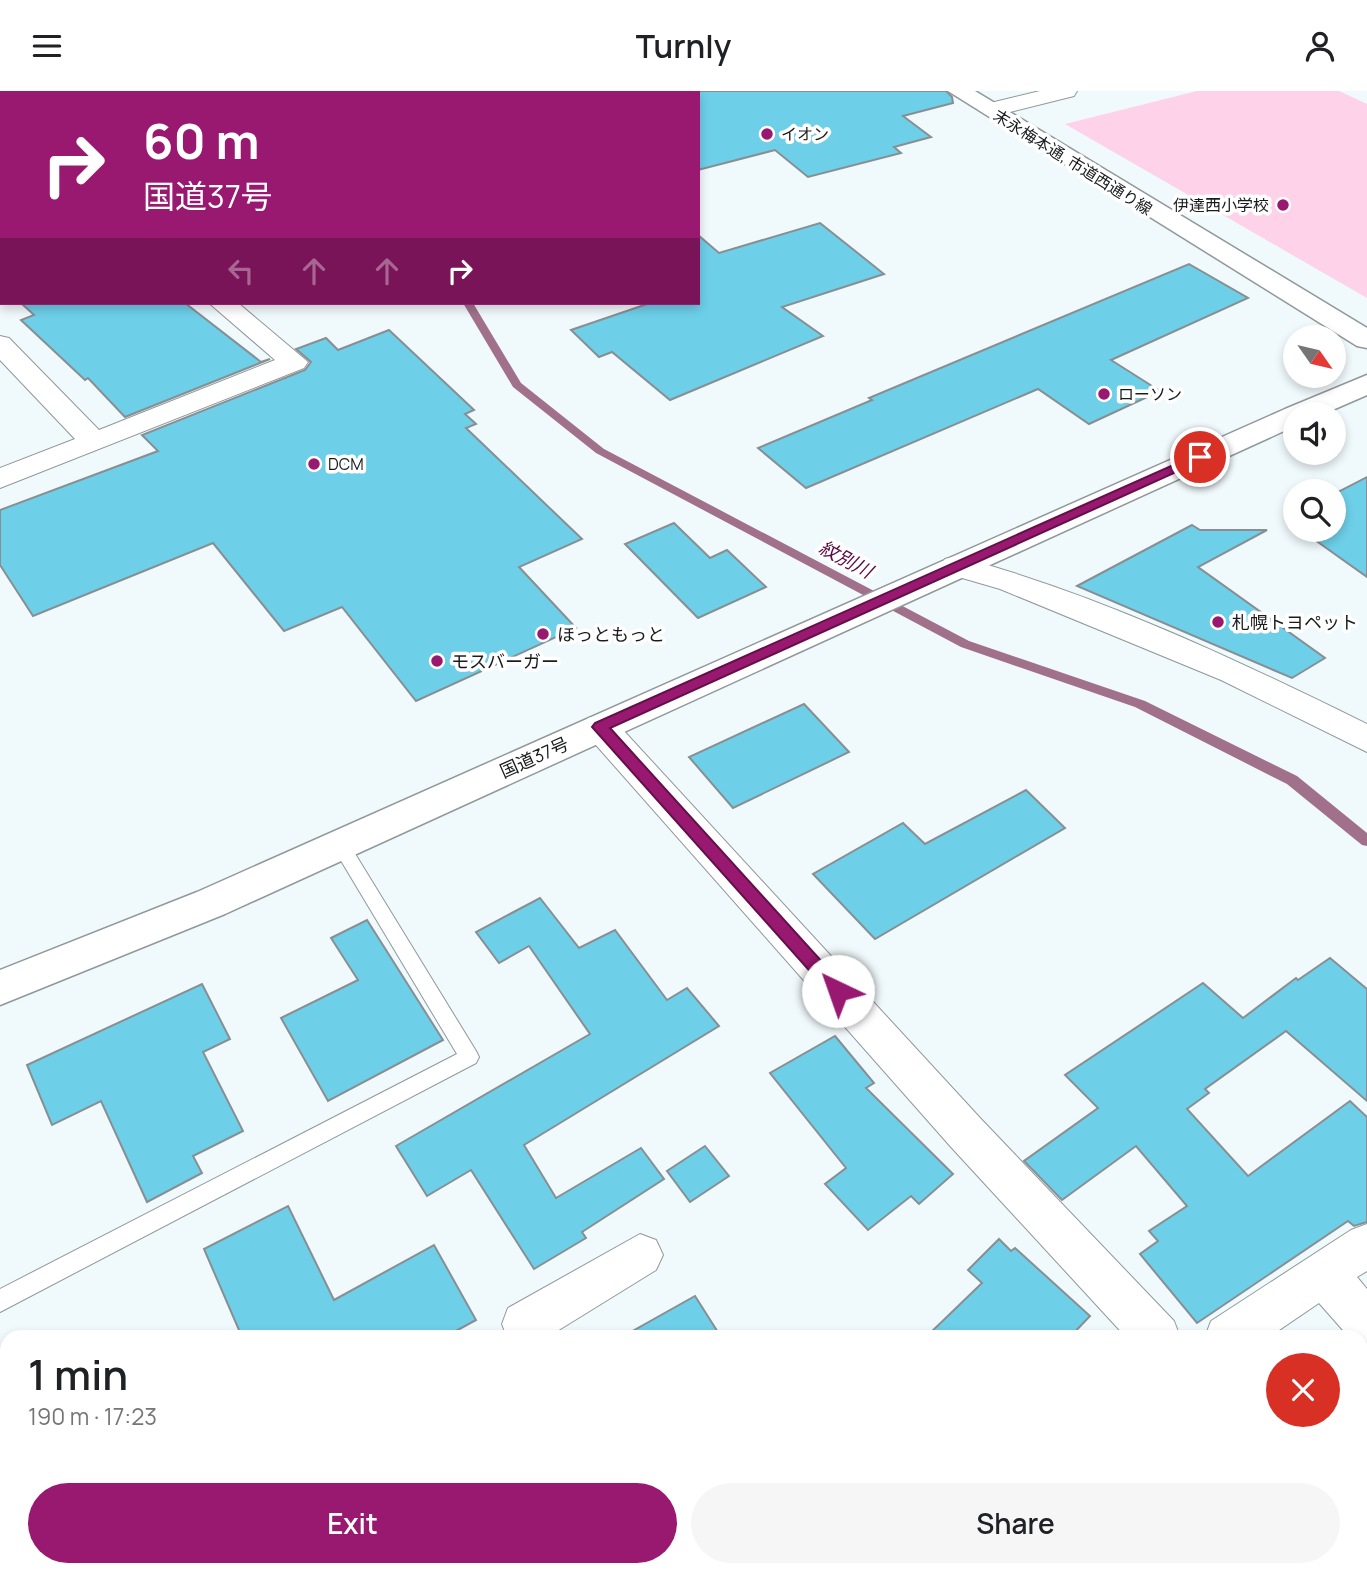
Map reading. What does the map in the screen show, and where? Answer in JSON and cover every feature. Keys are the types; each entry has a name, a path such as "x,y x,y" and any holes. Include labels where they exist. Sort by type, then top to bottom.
{"main road":[{"name":"末永梅本通, 市道西通り線","path":"959,91 1367,340"},
{"name":"国道37号","path":"1326,402 1367,384"},
{"name":"国道37号","path":"0,988 211,903 1283,421"}],"street":[{"path":"990,110 1066,91"},
{"path":"0,479 294,362 224,305"},
{"path":"0,344 94,442"},
{"path":"945,572 1011,582 1208,661 1367,739"},
{"path":"600,727 966,1133 1150,1330"},
{"path":"1238,1330 1367,1245"},
{"path":"529,1330 526,1324 640,1255"},
{"path":"1323,1273 1367,1323"}],"lane":[{"path":"0,1301 469,1057 341,844"}],"shaded area":[{"name":"伊達西小学校","path":"1197,91 1339,91 1367,104 1367,298 1065,124"}],"building":[{"name":"イオン","path":"700,91 946,91 952,97 953,103 903,116 931,137 894,147 901,153 808,177 775,150 700,169"},
{"path":"820,223 884,274 782,307 823,336 670,400 612,352 599,357 571,330 644,305 700,305 700,237 719,253"},
{"path":"1189,264 1248,298 1111,360 1160,391 1089,424 1038,389 806,488 758,448 872,400 869,398"},
{"path":"23,305 188,305 261,362 270,359 125,417 88,378 85,380 21,320 34,315"},
{"name":"DCM","path":"389,330 474,410 465,414 476,424 466,428 582,539 519,567 576,628 416,701 342,607 284,631 213,543 33,616 0,565 0,510 158,451 142,435 305,370 311,362 296,349 326,338 338,350"},
{"path":"1367,477 1367,577 1318,542 1346,542 1346,488"},
{"path":"674,523 710,558 727,550 766,587 698,618 625,544"},
{"name":"札幌トヨペット","path":"1192,525 1200,530 1267,530 1198,567 1325,658 1292,678 1077,586"},
{"path":"804,704 849,752 733,808 689,757"},
{"path":"1026,790 1065,828 875,939 813,874 903,823 925,844"},
{"path":"540,898 579,948 615,930 667,1000 687,988 719,1026 524,1145 556,1198 641,1148 664,1179 582,1232 586,1238 534,1269 471,1170 427,1196 396,1146 590,1034 529,946 499,963 476,932"},
{"path":"367,920 443,1040 328,1101 281,1018 358,980 331,938"},
{"path":"1330,958 1367,989 1367,1101 1286,1031 1205,1089 1209,1093 1187,1109 1248,1176 1350,1101 1367,1117 1367,1222 1354,1226 1348,1221 1197,1323 1140,1254 1158,1241 1149,1231 1187,1206 1136,1146 1062,1200 1024,1161 1098,1108 1065,1075 1203,983 1243,1018 1296,978 1298,980"},
{"path":"202,984 230,1039 203,1052 243,1131 193,1156 202,1173 147,1202 101,1101 52,1125 27,1065"},
{"path":"835,1036 874,1083 866,1088 953,1174 919,1204 911,1196 868,1230 825,1184 846,1168 770,1073"},
{"path":"705,1146 729,1176 690,1202 667,1171"},
{"path":"288,1206 334,1300 434,1245 476,1320 458,1330 239,1330 204,1249"},
{"path":"999,1239 1011,1251 1015,1248 1090,1316 1077,1330 933,1330 982,1283 968,1270"},
{"path":"695,1296 717,1330 634,1330"}],"waterway":[{"name":"紋別川","path":"469,305 517,385 600,451 965,644 1140,704 1292,780 1367,841"}],"place":[{"name":"イオン","path":"767,134"},
{"name":"伊達西小学校","path":"1283,205"},
{"name":"ローソン","path":"1104,394"},
{"name":"DCM","path":"314,464"},
{"name":"札幌トヨペット","path":"1218,622"},
{"name":"ほっともっと","path":"543,634"},
{"name":"モスバーガー","path":"437,661"}],"route":[{"path":"838,991 600,727 1200,457"}]}
